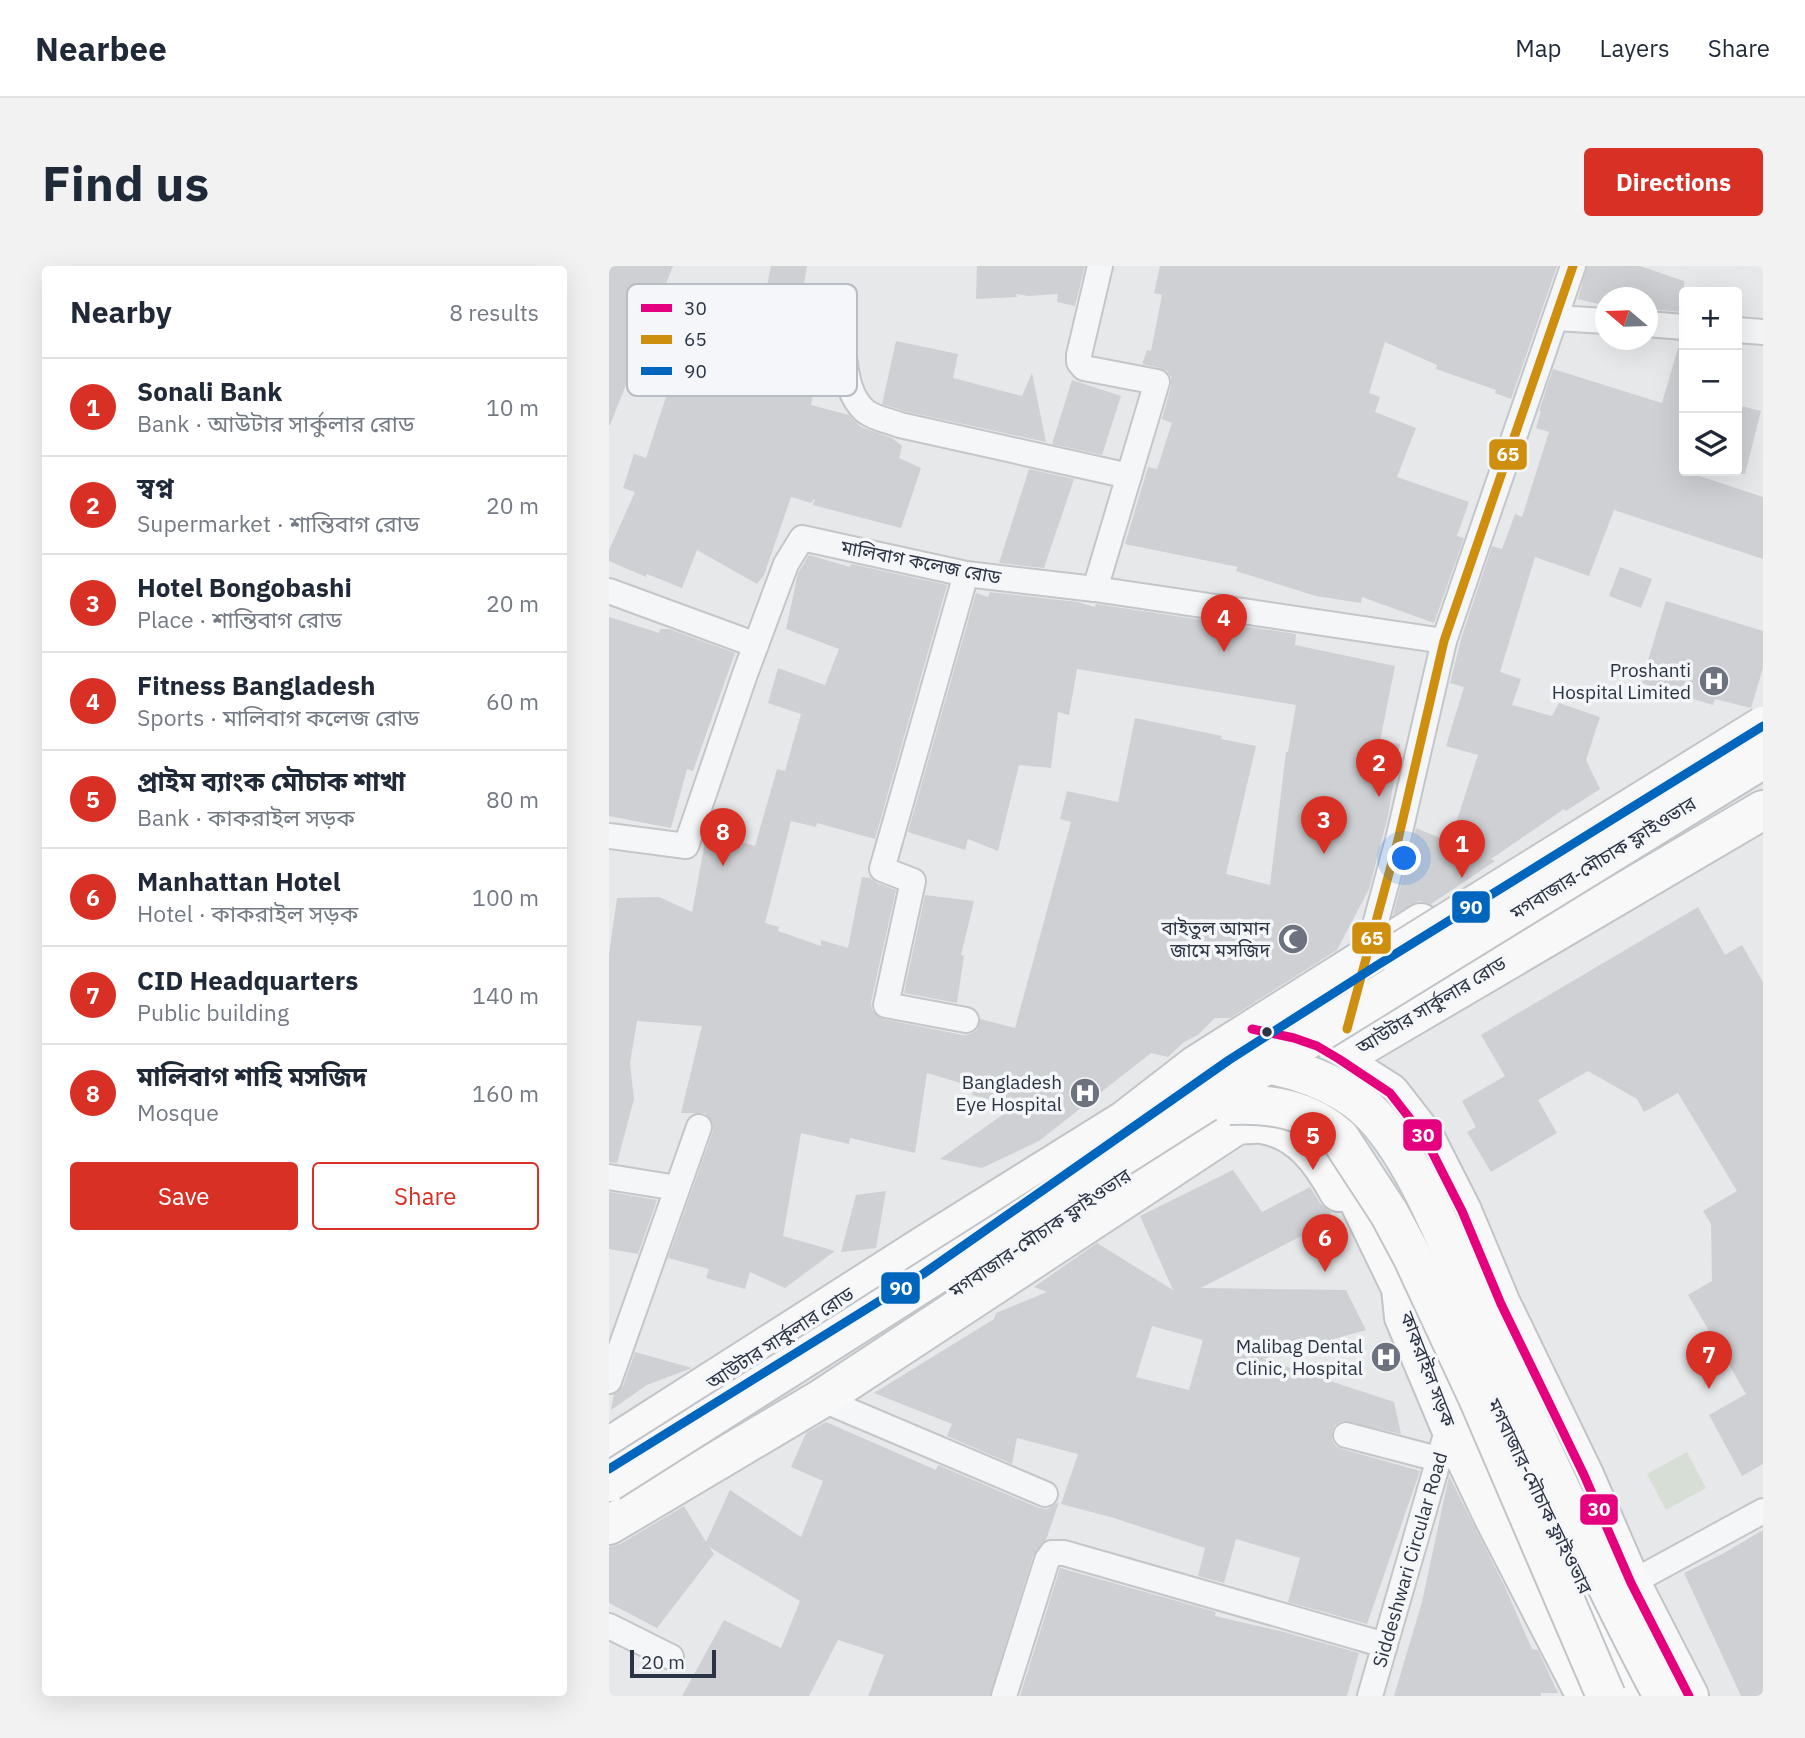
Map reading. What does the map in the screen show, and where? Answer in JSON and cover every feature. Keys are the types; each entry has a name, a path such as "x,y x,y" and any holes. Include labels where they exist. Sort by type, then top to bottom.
{"main road":[{"name":"আউটার সার্কুলার রোড","path":"609,1447 1125,1120 1196,1065 1252,1029 1763,706"},
{"name":"আউটার সার্কুলার রোড","path":"609,1525 821,1399 1230,1094 1376,966 1763,726"},
{"name":"মগবাজার-মৌচাক ফ্লাইওভার","path":"609,1482 1763,759"},
{"name":"মগবাজার-মৌচাক ফ্লাইওভার","path":"1313,1062 1347,1030 1763,786"},
{"name":"আউটার সার্কুলার রোড","path":"609,1469 923,1274 1230,1094 1313,1062 1763,810"},
{"name":"কাকরাইল সড়ক","path":"1318,988 1313,1062 1322,1116 1332,1146 1401,1287 1404,1317 1449,1423 1493,1516 1586,1696"},
{"path":"1252,1029 1294,1038 1330,1085 1367,1108 1389,1134 1404,1158 1663,1696"},
{"path":"1230,1094 1258,1063 1313,1062 1390,1093 1425,1138 1462,1211 1501,1304 1584,1475 1631,1583 1689,1696"},
{"name":"মগবাজার-মৌচাক ফ্লাইওভার","path":"609,1505 954,1291 1230,1094 1269,1091 1304,1103 1344,1127 1371,1161 1397,1202 1433,1269 1565,1552 1639,1696"},
{"path":"1230,1094 1262,1124 1282,1130 1315,1152 1346,1205 1387,1299 1404,1317"},
{"path":"1230,1094 1259,1104 1283,1108 1317,1120 1330,1128 1341,1138 1389,1213 1479,1399 1606,1696"}],"street":[{"path":"1095,589 1157,382 1084,368 1079,362 1100,266"},
{"path":"1313,1062 1366,958 1391,867 1444,641 1573,266"},
{"path":"1556,318 1595,320"},
{"path":"1658,325 1679,327"},
{"path":"1742,330 1763,332"},
{"path":"854,396 866,412 901,425 1129,475"},
{"name":"মালিবাগ কলেজ রোড","path":"609,836 686,846 786,564 802,538 966,574 1095,589 1444,641"},
{"path":"966,574 883,869 913,881 886,1005 966,1020"},
{"path":"609,591 756,645"},
{"path":"609,1381 699,1127"},
{"path":"609,1177 677,1188"},
{"path":"821,1399 1045,1494"},
{"name":"Siddeshwari Circular Road","path":"1370,1696 1449,1423"},
{"path":"1346,1434 1438,1459"},
{"path":"1631,1583 1763,1511"},
{"path":"1004,1696 1047,1560 1052,1553 1064,1553 1385,1645"},
{"path":"609,1626 671,1657"}],"shaded area":[{"path":"1687,1452 1706,1488 1666,1510 1647,1474"}],"building":[{"path":"609,266 673,266 666,284 627,284 627,382 609,425"},
{"path":"771,266 807,266 804,284 767,284"},
{"path":"977,266 1085,266 1075,306 1057,302 1058,294 1016,294 1017,297 976,299"},
{"path":"1160,266 1557,266 1511,399 1495,393 1496,390 1436,369 1437,365 1385,342 1369,393 1380,397 1375,412 1416,428 1397,477 1469,502 1457,536 1464,538 1434,623 1362,597 1361,603 1316,596 1236,571 1238,567 1125,544 1148,467 1157,469 1172,423 1162,419 1171,377 1167,371 1142,364 1147,350 1151,351 1162,295 1154,293"},
{"path":"1587,266 1640,266 1684,281 1684,287 1679,287 1679,312 1658,310 1658,287 1595,287 1595,303 1578,299"},
{"path":"896,341 958,354 953,378 1022,396 1032,373 1046,442 882,404"},
{"path":"1679,348 1679,476 1699,476 1763,497 1763,559 1614,510 1589,576 1535,557 1500,672 1521,679 1512,705 1552,716 1559,703 1600,717 1586,760 1600,789 1566,811 1564,809 1491,859 1495,861 1431,904 1419,901 1393,915 1416,828 1445,840 1452,821 1456,823 1478,755 1446,746 1464,687 1450,683 1462,636 1492,546 1502,549 1515,514 1522,517 1549,432 1536,428 1553,369 1662,403"},
{"path":"1072,380 1121,396 1102,455 1052,444"},
{"path":"666,396 813,396 811,405 849,415 861,427 892,438 902,446 899,458 921,468 901,528 813,505 815,498 811,503 791,497 764,575 757,584 697,550 682,588 647,574 646,577 609,561 609,550 635,492 623,488 634,454 646,458"},
{"path":"1742,406 1761,411 1745,474 1742,474"},
{"path":"1029,469 1074,479 1044,568 999,563"},
{"path":"809,555 850,567 851,564 947,585 875,839 817,823 816,827 791,821 765,923 779,927 778,931 821,946 821,940 848,948 862,877 896,890 871,1002 872,1010 883,1019 963,1035 977,1030 980,1019 1015,1028 1071,822 1060,819 1067,791 1118,802 1135,718 1256,746 1226,874 1270,885 1286,752 1296,705 1077,669 1069,715 1058,712 1051,768 1019,765 998,851 968,839 965,850 908,832 976,593 988,597 990,592 1077,602 1095,607 1096,604 1296,634 1295,645 1395,666 1380,741 1400,744 1388,816 1369,889 1337,950 1230,1018 1215,1018 1198,1035 1184,1042 1168,1057 1151,1053 1039,1141 982,1168 940,1159 1015,1106 972,1095 974,1087 927,1073 915,1153 850,1138 849,1144 801,1133 783,1236 835,1251 785,1288 750,1272 745,1289 706,1278 709,1269 668,1258 713,1131 713,1124 705,1113 681,1113 702,1026 637,1021 630,1063 634,1099 617,1163 609,1162 609,954 617,898 659,897 692,912 707,832 755,846 777,769 785,771 801,714 768,703 778,668 825,685 839,649 786,629 798,573"},
{"path":"1620,567 1652,579 1641,608 1609,596"},
{"path":"1666,601 1763,631 1763,668 1751,708 1715,699 1713,705 1641,683"},
{"path":"609,617 659,633 660,629 669,629 735,653 693,771 687,769 671,828 609,816"},
{"path":"925,895 974,901 961,955 964,956 957,1003 904,993"},
{"path":"1698,907 1725,955 1742,945 1763,982 1763,1464 1742,1476 1709,1415 1746,1394 1688,1295 1712,1281 1711,1224 1703,1211 1737,1191 1678,1093 1644,1112 1637,1099 1588,1071 1538,1100 1557,1133 1491,1172 1467,1132 1476,1127 1462,1101 1505,1076 1481,1035"},
{"path":"1233,1170 1262,1212 1310,1187 1334,1219 1201,1288 1346,1290 1366,1330 1263,1359 1394,1402 1401,1434 1343,1421 1335,1425 1332,1432 1332,1440 1342,1449 1420,1471 1367,1624 1288,1602 1300,1558 1236,1539 1224,1583 1198,1576 1205,1548 1061,1504 1078,1454 1017,1438 1012,1464 947,1436 952,1424 874,1393 994,1319 996,1313 1047,1292 1034,1287 1097,1243 1173,1290 1140,1216","holes":["1152,1326 1203,1340 1189,1390 1136,1377"]},
{"path":"886,1191 876,1248 841,1252 856,1195"},
{"path":"609,1192 657,1200 638,1254 609,1249"},
{"path":"635,1352 692,1368 647,1385 611,1410 614,1394 623,1386"},
{"path":"826,1422 936,1470 938,1465 1039,1508 1047,1509 1059,1502 1046,1540 1033,1556 990,1696 868,1696 884,1655 838,1640 809,1696 682,1696 724,1620 781,1648 800,1601 709,1547 714,1554 657,1628 609,1603 609,1547 620,1544 684,1506 706,1542 730,1490 801,1537 823,1481 791,1467 806,1433"},
{"path":"1449,1476 1504,1585 1532,1649 1538,1650 1558,1693 1541,1693 1541,1696 1394,1696 1422,1602"},
{"path":"1763,1530 1763,1696 1741,1696 1684,1573"},
{"path":"1060,1568 1216,1612 1215,1616 1359,1653 1347,1696 1020,1696"}],"transit line":[{"name":"65","path":"1347,1029 1398,840 1444,641 1573,266"},
{"name":"90","path":"609,1469 923,1274 1229,1060 1763,726"},
{"name":"30","path":"1252,1029 1294,1038 1317,1046 1339,1059 1390,1093 1425,1138 1462,1211 1501,1304 1584,1475 1631,1583 1689,1696"}],"place":[{"name":"Fitness Bangladesh","path":"1224,652"},
{"name":"Proshanti Hospital Limited","path":"1714,681"},
{"name":"স্বপ্ন","path":"1379,797"},
{"name":"Hotel Bongobashi","path":"1324,854"},
{"name":"মালিবাগ শাহি মসজিদ","path":"723,866"},
{"name":"Sonali Bank","path":"1462,878"},
{"name":"বাইতুল আমান জামে মসজিদ","path":"1293,939"},
{"name":"Bangladesh Eye Hospital","path":"1085,1093"},
{"name":"প্রাইম ব্যাংক মৌচাক শাখা","path":"1313,1170"},
{"name":"Manhattan Hotel","path":"1325,1272"},
{"name":"Malibag Dental Clinic, Hospital","path":"1386,1357"},
{"name":"CID Headquarters","path":"1709,1389"}]}
